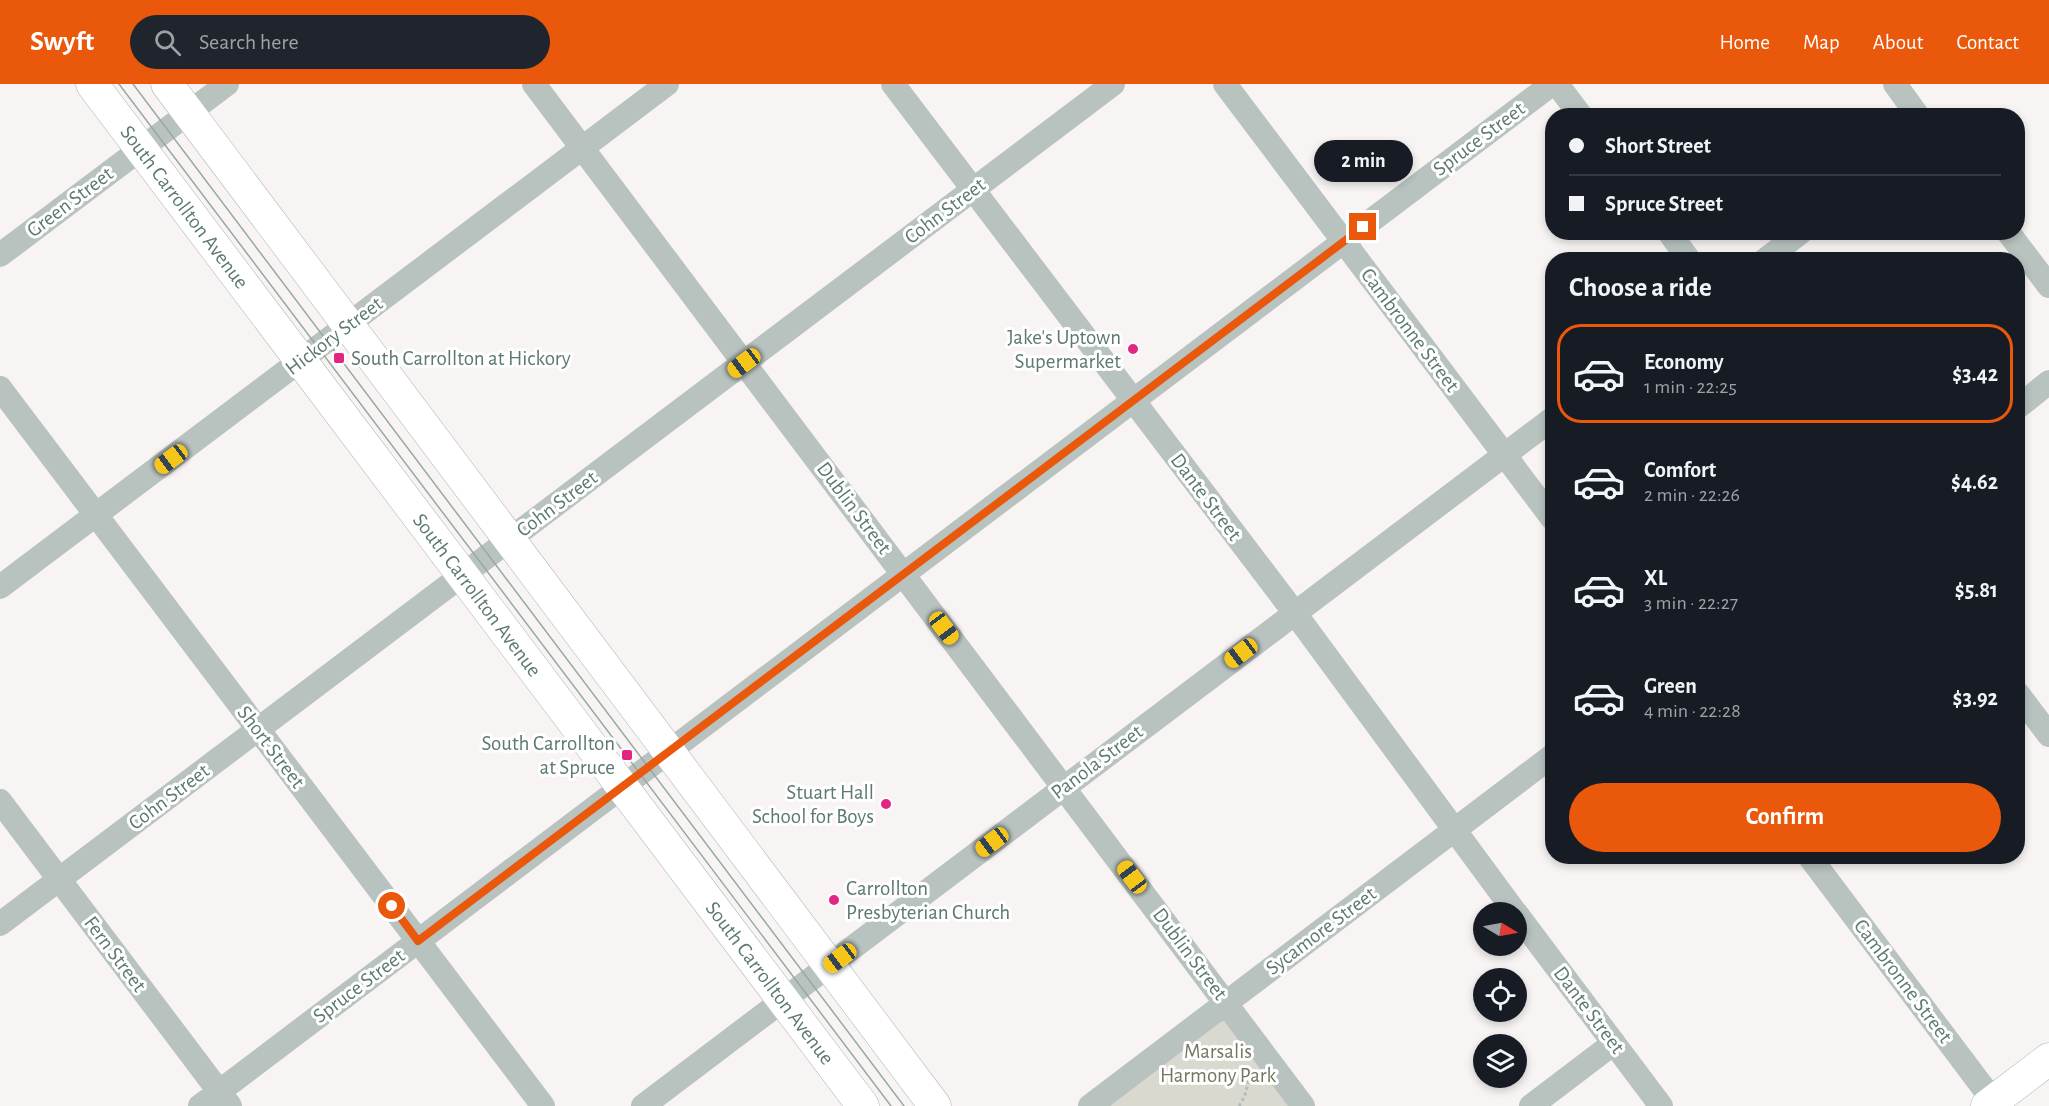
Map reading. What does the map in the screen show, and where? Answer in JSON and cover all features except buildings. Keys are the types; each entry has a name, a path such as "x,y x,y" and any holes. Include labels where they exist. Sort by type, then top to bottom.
{"main road":[{"name":"South Carrollton Avenue","path":"92,84 863,1106"},
{"path":"167,84 935,1106"},
{"path":"1993,1104 2049,1059"}],"street":[{"name":"Green Street","path":"0,255 226,84"},
{"name":"Dublin Street","path":"534,84 1303,1106"},
{"name":"Hickory Street","path":"0,587 667,84"},
{"name":"Dante Street","path":"893,84 1294,612 1508,902"},
{"name":"Cohn Street","path":"0,924 1113,84"},
{"name":"Cambronne Street","path":"1225,84 1545,508"},
{"name":"Spruce Street","path":"200,1106 225,1099 418,941 1552,84"},
{"path":"1557,84 1575,108"},
{"path":"1895,84 1912,108"},
{"path":"1775,252 1791,240"},
{"path":"2014,240 2023,252"},
{"path":"2025,254 2049,286"},
{"path":"2025,401 2049,382"},
{"name":"Short Street","path":"0,388 543,1106"},
{"name":"Panola Street","path":"643,1106 1545,424"},
{"path":"2025,703 2049,735"},
{"name":"Sycamore Street","path":"1090,1106 1545,761"},
{"name":"Fern Street","path":"0,801 225,1099"},
{"name":"Cambronne Street","path":"1815,864 1993,1104"},
{"name":"Dante Street","path":"1527,928 1661,1106"},
{"path":"1531,1106 1614,1043"}],"path":[{"path":"1239,1106 1249,1083 1246,1063"}],"green space":[{"name":"Marsalis Harmony Park","path":"1226,1002 1303,1106 1090,1106"}],"tram line":[{"path":"119,84 891,1106"},
{"path":"133,84 904,1106"}],"place":[{"name":"Jake's Uptown Supermarket","path":"1133,349"},
{"name":"South Carrollton at Hickory","path":"339,358"},
{"name":"South Carrollton at Spruce","path":"627,755"},
{"name":"Stuart Hall School for Boys","path":"886,804"},
{"name":"Carrollton Presbyterian Church","path":"834,900"}],"route":[{"path":"392,906 418,941 1363,227"}]}
